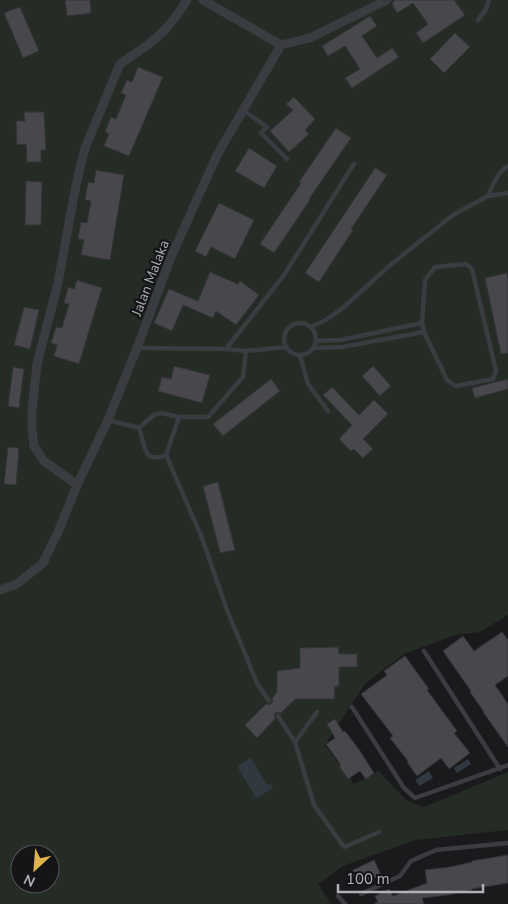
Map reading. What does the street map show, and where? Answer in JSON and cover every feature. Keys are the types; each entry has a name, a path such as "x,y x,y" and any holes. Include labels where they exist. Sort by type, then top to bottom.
{"street":[{"path":"77,485 44,461 34,446 32,429 37,364 58,283 76,185 85,148 120,64 149,44 165,30 187,0"},
{"path":"203,0 281,45 310,38 387,0"},
{"name":"Jalan Malaka","path":"0,590 17,584 43,563 108,420 172,257 217,155 281,45"}],"lane":[{"path":"478,20 486,11 489,0"},
{"path":"243,110 267,126 261,133 286,159"},
{"path":"226,349 284,275 354,164"},
{"path":"488,196 497,178 508,166"},
{"path":"311,327 326,320 344,307 388,266 453,215 488,196 508,193"},
{"path":"466,264 472,268 496,371 493,379 456,386 447,380 424,332 422,323 425,280 435,267 466,264"},
{"path":"296,323 304,323 311,327 315,333 316,341 313,348 307,353 300,355 292,353 287,348 284,340 285,333 290,326 296,323"},
{"path":"316,341 341,340 422,323"},
{"path":"313,348 342,347 424,332"},
{"path":"137,348 246,351 287,348"},
{"path":"139,428 154,415 161,413 179,417 208,417 243,377 246,351"},
{"path":"300,355 308,384 328,411"},
{"path":"179,417 166,455 202,538 257,683 269,701"},
{"path":"108,420 139,428 144,448 151,456 159,458 166,455"},
{"path":"424,651 500,769"},
{"path":"352,707 404,788 415,798 508,765"},
{"path":"294,742 317,712"},
{"path":"278,716 294,742 314,805 344,847 379,832"},
{"path":"361,894 400,876 411,861 436,850 508,843"},
{"path":"338,896 345,904"}],"shaded area":[{"path":"0,0 508,0 508,615 480,632 455,635 404,654 365,684 325,745 354,784 379,771 406,800 424,807 508,772 508,830 416,840 343,866 318,884 331,903 0,904"},
{"path":"251,758 267,785 270,783 273,788 256,798 237,766"},
{"path":"468,759 471,764 457,773 454,768"},
{"path":"429,771 433,778 419,786 415,780"}],"building":[{"path":"65,0 90,0 91,13 67,16"},
{"path":"395,0 454,0 465,15 423,43 416,33 428,24 413,3 397,13 392,4"},
{"path":"20,7 39,51 23,58 4,13"},
{"path":"370,16 377,26 362,36 377,58 392,48 399,57 352,88 345,78 360,69 345,46 328,56 322,46"},
{"path":"455,33 470,47 444,73 430,59"},
{"path":"138,67 163,77 129,156 104,146 109,134 105,132 111,117 116,119 126,95 121,93 127,80 132,82"},
{"path":"294,97 315,119 305,130 309,134 289,152 270,131 293,110 286,104"},
{"path":"24,112 44,112 46,150 41,150 41,162 27,162 26,144 17,145 16,121 25,121"},
{"path":"336,128 351,138 274,253 260,244"},
{"path":"249,148 277,166 264,188 235,171"},
{"path":"375,168 387,175 319,282 305,273"},
{"path":"96,170 124,175 110,260 81,255 84,240 78,239 81,222 87,223 91,201 85,200 88,182 94,183"},
{"path":"26,181 42,182 41,225 25,225"},
{"path":"219,203 254,220 235,259 211,247 206,257 195,251"},
{"path":"210,272 238,284 240,281 259,295 236,325 216,311 213,318 183,305 172,331 154,323 169,289 198,301"},
{"path":"507,273 508,353 501,354 485,278"},
{"path":"77,280 102,288 79,364 54,356 57,345 51,343 56,327 62,328 69,304 64,303 68,287 74,289"},
{"path":"24,307 39,310 30,349 14,345"},
{"path":"174,366 210,375 202,403 158,391 162,377 171,379"},
{"path":"373,366 391,386 380,396 362,376"},
{"path":"13,367 24,369 19,408 8,406"},
{"path":"271,379 280,391 223,436 213,424"},
{"path":"508,379 508,389 475,398 472,388"},
{"path":"332,387 359,415 374,400 388,414 363,439 373,449 363,458 354,449 351,451 339,439 352,425 323,395"},
{"path":"8,447 19,448 16,485 4,484"},
{"path":"218,482 235,550 220,553 203,486"},
{"path":"502,632 508,640 508,676 495,685 508,704 508,747 443,651 463,636 474,651"},
{"path":"338,647 339,654 357,654 357,667 339,667 339,686 335,686 334,699 295,699 281,713 275,713 275,719 257,738 245,725 266,704 272,703 272,698 277,692 277,671 300,668 300,648"},
{"path":"405,656 457,731 454,733 470,753 449,769 441,758 417,776 390,738 393,736 361,694 387,675 384,671"},
{"path":"335,719 343,732 345,731 360,751 374,773 366,779 360,771 348,779 339,766 341,765 326,744 335,738 327,724"},
{"path":"508,855 508,883 448,895 422,898 424,904 374,904 378,902 375,896 389,889 393,896 427,883 425,870"},
{"path":"374,860 381,875 358,885 351,871"}]}
